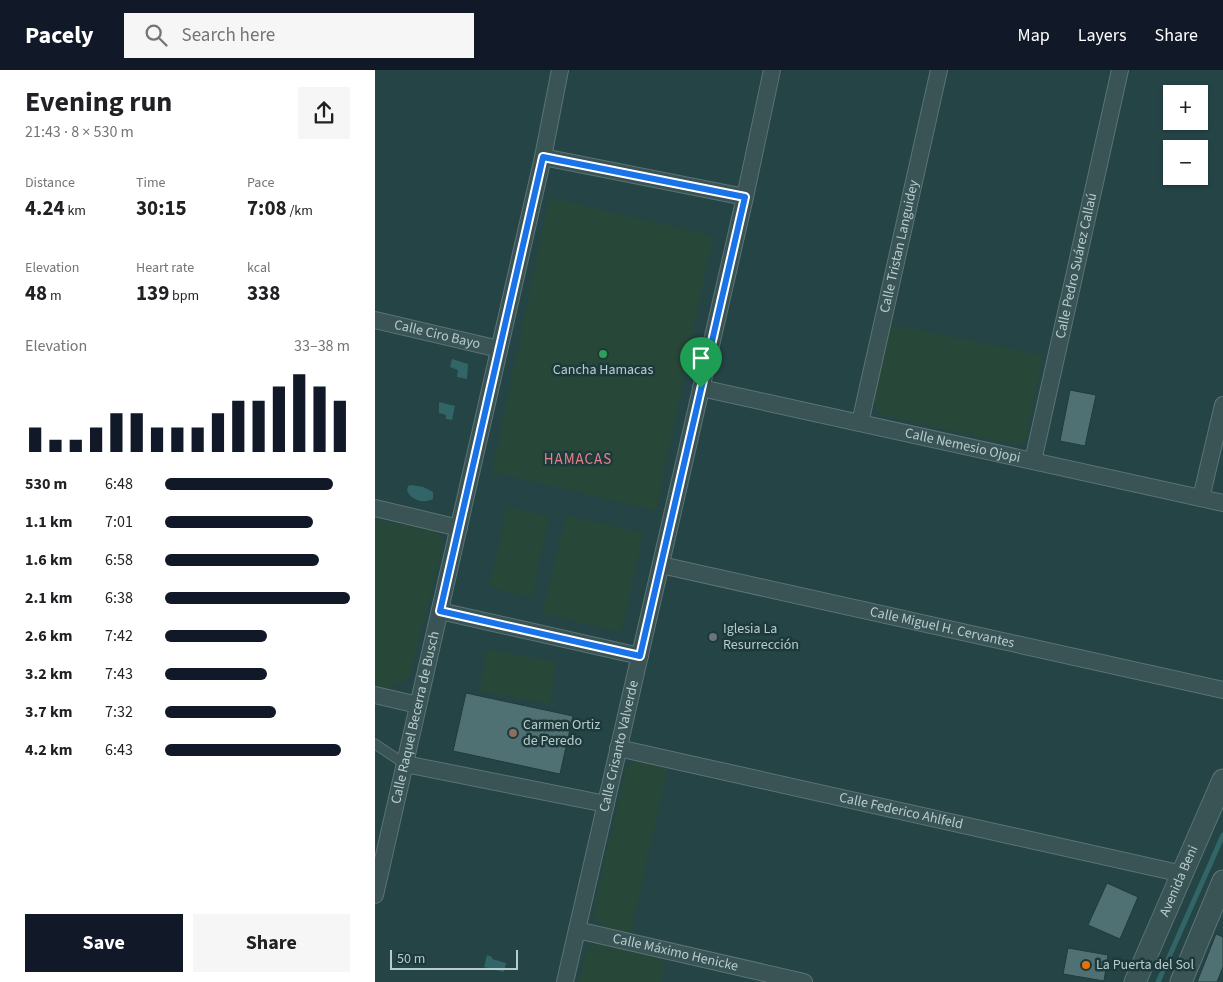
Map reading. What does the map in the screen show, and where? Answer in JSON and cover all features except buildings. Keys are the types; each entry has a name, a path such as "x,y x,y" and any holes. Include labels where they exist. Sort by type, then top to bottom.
{"street":[{"name":"Calle Raquel Becerra de Busch","path":"375,891 543,157 560,70"},
{"name":"Calle Crisanto Valverde","path":"565,982 745,197 772,70"},
{"name":"Calle Tristan Languidey","path":"860,424 939,70"},
{"name":"Calle Pedro Suárez Callaú","path":"1033,461 1119,70"},
{"path":"543,157 745,197"},
{"name":"Calle Ciro Bayo","path":"375,320 499,349"},
{"name":"Calle Nemesio Ojopi","path":"701,388 1223,503"},
{"path":"1201,498 1223,405"},
{"path":"375,508 459,528"},
{"name":"Calle Miguel H. Cervantes","path":"661,566 1223,690"},
{"path":"440,611 640,656"},
{"path":"375,695 418,705"},
{"name":"Calle Federico Ahlfeld","path":"619,748 1183,874"},
{"path":"405,764 606,804"},
{"name":"Avenida Beni","path":"1135,982 1183,874 1217,809 1223,780"},
{"path":"1181,982 1223,881"},
{"name":"Calle Máximo Henicke","path":"577,930 804,982"}],"lane":[{"path":"375,744 405,764"}],"green space":[{"name":"Cancha Hamacas","path":"549,197 713,236 656,511 492,472"},
{"path":"889,324 1043,355 1026,439 1022,444 1016,445 884,416 876,410 874,401"},
{"path":"507,506 549,516 532,598 489,587"},
{"path":"566,515 644,533 621,632 542,614"},
{"path":"375,519 437,531 442,538 443,545 409,679 390,688 375,685"},
{"path":"487,649 557,662 549,704 479,691"},
{"path":"639,761 668,767 631,932 604,926 592,915 626,768 631,762"},
{"path":"603,942 666,958 661,982 578,982 587,949 595,943"}],"water":[{"path":"452,359 468,364 467,379 457,377 458,370 450,367"},
{"path":"439,402 455,406 452,420 446,419 446,415 439,413"},
{"path":"408,486 423,487 433,492 433,499 426,501 414,499 407,490"},
{"path":"487,955 492,957 492,959 506,963 504,972 484,967"}],"waterway":[{"path":"1158,982 1223,835"}],"place":[{"name":"Cancha Hamacas","path":"603,354"},
{"name":"Iglesia La Resurrección","path":"713,637"},
{"name":"Carmen Ortiz de Peredo","path":"513,733"},
{"name":"La Puerta del Sol","path":"1086,965"}],"district":[{"name":"HAMACAS","path":"578,459"}],"route":[{"path":"543,157 745,197 701,388 640,656 440,611 543,157"}]}
